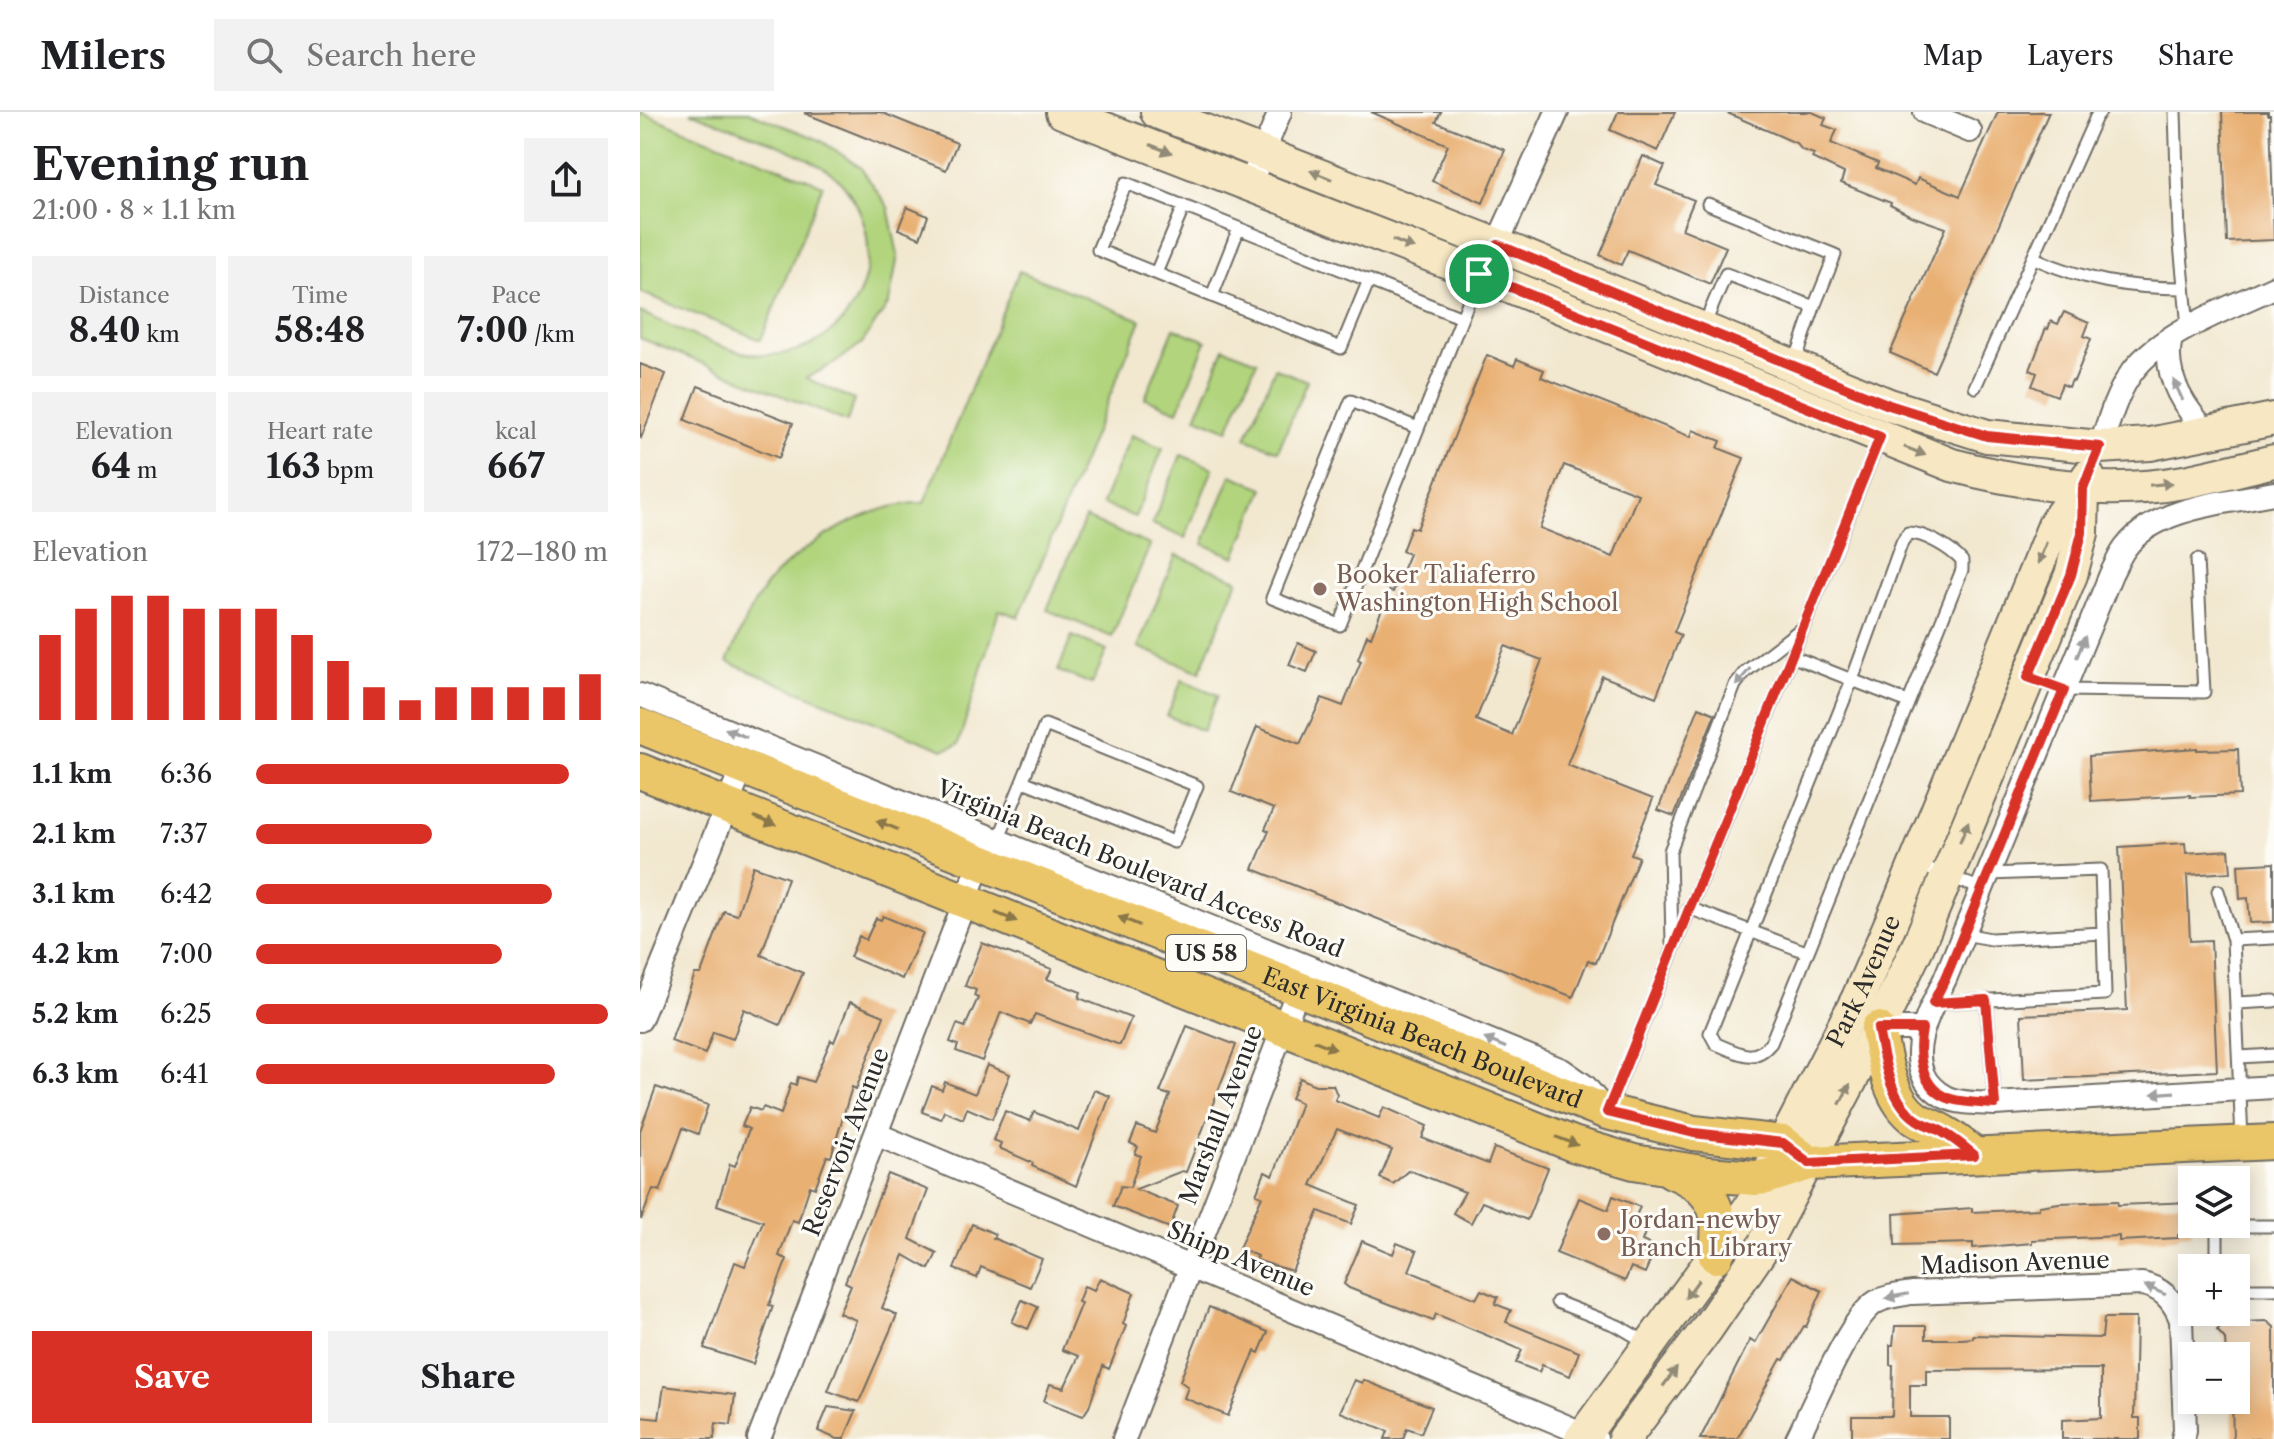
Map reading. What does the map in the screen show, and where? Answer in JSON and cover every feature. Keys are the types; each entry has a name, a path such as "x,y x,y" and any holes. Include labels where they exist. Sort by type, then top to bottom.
{"main road":[{"path":"1062,112 1479,274 1952,465 1993,476 2083,488 2182,482 2274,461"},
{"path":"1157,112 1498,245 1889,405 1987,436 2100,447 2150,444 2274,419"},
{"name":"Park Avenue","path":"1624,1439 1706,1330 1761,1250 1858,998 2055,523 2083,488 2100,447"},
{"name":"Park Avenue","path":"1796,1153 1878,1029 1918,946 2071,575 2080,545 2083,488"},
{"name":"East Virginia Beach Boulevard","path":"640,726 989,856 1298,990 1607,1112 1796,1153 1974,1155 2258,1143"},
{"name":"East Virginia Beach Boulevard","path":"640,771 1606,1155 1708,1174 1766,1177 1796,1153"},
{"path":"1878,1029 1885,1063 1903,1107 1916,1119 1943,1132 1974,1155"},
{"path":"1661,1166 1692,1179 1705,1190 1714,1205 1719,1225 1716,1256"},
{"path":"1588,1437 1753,1203 1766,1177"}],"street":[{"path":"1250,184 1280,112"},
{"path":"1479,274 1498,245 1557,112"},
{"path":"1925,112 1970,131"},
{"path":"2100,447 2128,378 2143,358 2180,333 2274,287"},
{"path":"2180,333 2168,351 2171,375 2193,418 2208,433"},
{"path":"2274,493 2161,519 2141,531 2125,547 2111,574 1922,1029 1919,1044 1921,1066 1934,1088 1947,1098 1995,1104 2274,1087"},
{"name":"Virginia Beach Boulevard Access Road","path":"640,695 989,856 1562,1070 1585,1086 1607,1112"},
{"path":"640,1020 743,766"},
{"name":"Reservoir Avenue","path":"759,1439 965,901 989,856"},
{"name":"Marshall Avenue","path":"1124,1439 1298,990"},
{"path":"1878,1029 1922,1029"},
{"name":"Shipp Avenue","path":"876,1134 1190,1265 1588,1437"},
{"name":"Madison Avenue","path":"1797,1439 1847,1335 1873,1304 1887,1297 1912,1293 2142,1284 2167,1295 2176,1306 2181,1320 2183,1439"}],"lane":[{"path":"1975,387 2100,112"},
{"path":"2175,112 2184,288 2180,333"},
{"path":"1369,280 1341,348 1098,250 1126,183 1369,280 1462,318"},
{"path":"1708,204 1835,255 1793,366"},
{"path":"1156,273 1184,206"},
{"path":"1212,296 1239,228"},
{"path":"2034,258 2069,273 2105,283 2143,288 2184,288"},
{"path":"1418,428 1351,401 1272,598 1340,625 1479,274"},
{"path":"1703,329 1726,274 1814,307"},
{"path":"1607,1112 1880,437"},
{"path":"1908,533 1917,533 1955,554 1962,561 1962,570 1908,702 1771,1043 1763,1053 1750,1056 1716,1044 1710,1033 1852,680 1902,542 1908,533"},
{"path":"2028,677 2064,690 2204,692 2197,560"},
{"path":"1673,950 1670,851 1735,685 1745,672 1803,628"},
{"path":"1791,656 1908,702"},
{"path":"989,856 1045,725 1197,786 1174,842 1023,781"},
{"path":"1916,864 1946,876 1986,881 2101,870 2105,994 1933,1003"},
{"path":"2218,891 2233,940 2241,1089 2258,1143"},
{"path":"1689,908 1806,952"},
{"path":"1964,934 1991,939 2103,933"},
{"path":"2233,940 2274,938"},
{"path":"1986,1000 1995,1104"},
{"path":"2237,1003 2274,1001"},
{"path":"2239,1057 2274,1055"},
{"path":"2217,1254 2217,1226 2274,1226"},
{"path":"2250,1289 2274,1289"},
{"path":"1557,1302 1618,1326 1651,1346"}],"green space":[{"path":"640,112 823,185 761,340 640,292"},
{"path":"690,112 748,112 820,140 860,167 888,207 898,255 889,303 862,343 835,363 806,378 854,400 847,422 640,338 640,312 702,340 736,351 767,355 799,350 825,336 846,316 860,292 867,265 867,236 858,207 840,181 792,151"},
{"path":"1019,271 1141,320 1019,617 999,610 958,745 943,750 727,662 760,594 789,562 824,537 864,516 905,504 924,503"},
{"path":"1174,328 1206,341 1178,411 1145,398"},
{"path":"1224,348 1257,361 1228,430 1196,417"},
{"path":"1275,368 1307,381 1278,451 1246,438"},
{"path":"1131,435 1163,448 1135,517 1102,504"},
{"path":"1181,455 1213,468 1185,538 1152,524"},
{"path":"1231,475 1264,488 1235,557 1203,544"},
{"path":"1085,518 1150,545 1112,637 1047,610"},
{"path":"1176,555 1238,580 1200,672 1138,647"},
{"path":"1072,636 1107,650 1092,684 1058,671"},
{"path":"1182,680 1218,695 1203,731 1167,716"}],"building":[{"path":"880,112 957,143 946,170 804,113"},
{"path":"1371,112 1441,112 1436,122 1505,150 1483,203 1432,181 1448,145"},
{"path":"1618,112 1675,112 1658,151 1610,130"},
{"path":"1725,112 1812,112 1826,118 1823,125 1837,130 1831,143 1878,163 1876,168 1915,185 1918,178 1960,196 1998,112 2049,112 1934,372 1890,353 1946,228 1911,216 1891,203 1841,183 1844,173 1812,158 1814,154"},
{"path":"2222,112 2268,112 2270,115 2274,240 2227,242"},
{"path":"1643,156 1665,166 1656,185 1694,200 1682,229 1726,247 1710,284 1628,250 1621,265 1600,255"},
{"path":"907,207 928,216 920,238 898,229"},
{"path":"2064,312 2089,323 2084,336 2091,339 2074,381 2069,387 2062,384 2057,396 2032,386 2037,373 2030,370 2046,328 2051,321 2058,324"},
{"path":"1487,355 1514,366 1517,359 1544,370 1541,377 1691,437 1693,430 1721,441 1718,448 1744,458 1674,632 1681,635 1656,697 1602,676 1567,765 1653,799 1631,854 1639,857 1596,963 1588,960 1573,997 1253,869 1269,831 1265,829 1274,809 1231,792 1257,727 1300,744 1322,698 1343,706 1361,661 1358,659 1367,635 1371,637 1389,591 1393,592 1409,554 1402,551 1411,527 1417,529","holes":["1564,465 1638,494 1613,557 1540,528","1505,646 1542,660 1512,735 1476,720"]},
{"path":"640,364 666,374 641,438 640,437"},
{"path":"698,386 793,423 779,458 685,420"},
{"path":"1298,643 1316,651 1307,672 1289,665"},
{"path":"1699,707 1715,714 1674,816 1658,810"},
{"path":"2197,748 2238,749 2240,795 2091,801 2089,756"},
{"path":"2185,843 2186,853 2229,850 2231,872 2187,875 2190,941 2211,940 2217,1071 2024,1080 2021,1015 2127,1010 2119,847"},
{"path":"2274,863 2274,922 2250,923 2248,898 2240,899 2238,865"},
{"path":"753,866 788,878 761,955 803,973 780,1025 744,1009 733,1039 713,1032 705,1054 671,1041 695,974 701,974 724,911 737,915"},
{"path":"883,916 923,933 902,979 850,957 859,936 866,940 876,918 881,920"},
{"path":"982,943 1052,969 1047,979 1081,992 1079,998 1131,1018 1120,1045 1035,1014 1030,1024 1001,1012 982,1061 956,1051 958,1045 950,1042 957,1024 965,1027 978,998 974,996 976,990 965,986"},
{"path":"850,1002 884,1016 856,1089 852,1087 831,1157 827,1156 815,1188 810,1186 798,1222 792,1220 779,1256 787,1259 769,1305 773,1306 753,1364 704,1348 735,1262 745,1266 763,1221 717,1205 730,1164 735,1166 749,1129 742,1126 750,1107 761,1111 763,1107 781,1114 791,1083 796,1085 798,1077 813,1082"},
{"path":"1187,1026 1236,1045 1186,1172 1136,1189 1178,1206 1170,1228 1113,1206 1121,1186 1130,1187 1141,1156 1135,1154 1138,1147 1130,1143 1137,1126 1155,1133 1170,1095 1160,1092"},
{"path":"987,1065 1010,1074 992,1119 967,1108 963,1119 944,1111 941,1119 922,1112 932,1086 942,1090 945,1082 975,1094"},
{"path":"1300,1078 1315,1085 1333,1085 1337,1095 1335,1100 1379,1118 1384,1107 1427,1126 1422,1138 1488,1164 1494,1148 1548,1168 1527,1220 1482,1202 1471,1223 1453,1213 1465,1192 1409,1170 1393,1184 1380,1178 1392,1150 1337,1129 1311,1185 1359,1205 1351,1224 1319,1211 1292,1271 1256,1260 1257,1256 1239,1248 1262,1196 1256,1194 1265,1172 1273,1176 1301,1103 1291,1098"},
{"path":"656,1087 708,1105 698,1134 683,1128 660,1191 653,1189 641,1220 640,1131"},
{"path":"1094,1090 1110,1096 1076,1186 999,1148 1001,1143 993,1140 1005,1111 1030,1121 1034,1112 1079,1131"},
{"path":"888,1174 928,1190 910,1239 937,1253 929,1269 904,1255 882,1308 897,1315 859,1402 828,1391 856,1320 839,1313 851,1285 845,1282"},
{"name":"Jordan-newby Branch Library","path":"1613,1196 1640,1207 1633,1222 1647,1227 1642,1241 1656,1247 1645,1273 1631,1267 1625,1281 1556,1253 1579,1198 1608,1210"},
{"path":"2059,1203 2178,1203 2178,1238 2119,1241 2119,1236 2032,1240 2032,1243 1973,1248 1973,1243 1895,1245 1894,1214 1972,1208 1972,1212 2039,1209 2039,1206"},
{"path":"972,1224 995,1234 993,1238 1042,1259 1030,1287 981,1267 977,1278 954,1269"},
{"path":"1362,1241 1393,1254 1397,1243 1417,1251 1409,1271 1476,1299 1481,1290 1498,1297 1495,1304 1511,1310 1506,1322 1579,1352 1570,1376 1542,1365 1539,1372 1516,1363 1522,1350 1436,1314 1433,1321 1349,1288 1344,1284"},
{"path":"1793,1276 1822,1291 1806,1327 1784,1360 1781,1359 1737,1439 1700,1439 1750,1340 1755,1343"},
{"path":"1100,1278 1134,1293 1123,1324 1126,1326 1109,1369 1103,1366 1083,1416 1044,1401 1050,1384 1064,1388 1079,1356 1062,1350 1081,1303 1078,1302 1084,1286 1094,1290"},
{"path":"1022,1300 1038,1307 1028,1329 1012,1322"},
{"path":"1209,1307 1268,1332 1259,1353 1255,1351 1228,1416 1184,1398 1188,1387 1180,1381"},
{"path":"2104,1318 2136,1318 2134,1418 2140,1418 2140,1439 2062,1439 2062,1420 2101,1418 2101,1369 1926,1370 1926,1385 1910,1385 1910,1417 1949,1417 1949,1439 1852,1439 1852,1416 1892,1416 1893,1365 1890,1365 1890,1345 1893,1345 1895,1326 1926,1326 1926,1339 1962,1339 1973,1338 1973,1335 2102,1338"},
{"path":"2267,1321 2274,1327 2274,1439 2233,1439 2232,1414 2250,1414 2250,1342 2225,1342 2217,1330 2221,1326 2250,1326 2250,1322"},
{"path":"1354,1380 1362,1383 1363,1380 1432,1407 1421,1433 1407,1428 1403,1439 1385,1439 1388,1431 1340,1412"},
{"path":"664,1386 735,1395 731,1425 716,1423 714,1439 640,1439 640,1417 659,1419"},
{"path":"828,1407 856,1411 844,1439 818,1431"}],"place":[{"name":"Booker Taliaferro Washington High School","path":"1320,589"},
{"name":"Jordan-newby Branch Library","path":"1604,1234"}],"route":[{"path":"1498,245 1889,405 1987,436 2100,447 2083,488 2082,533 2071,575 2028,677 2064,690 1933,1003 1986,1000 1995,1104 1947,1098 1934,1088 1921,1066 1919,1044 1922,1029 1878,1029 1885,1063 1903,1107 1916,1119 1943,1132 1974,1155 1809,1163 1783,1143 1694,1133 1607,1112 1880,437 1479,274 1498,245"}]}
